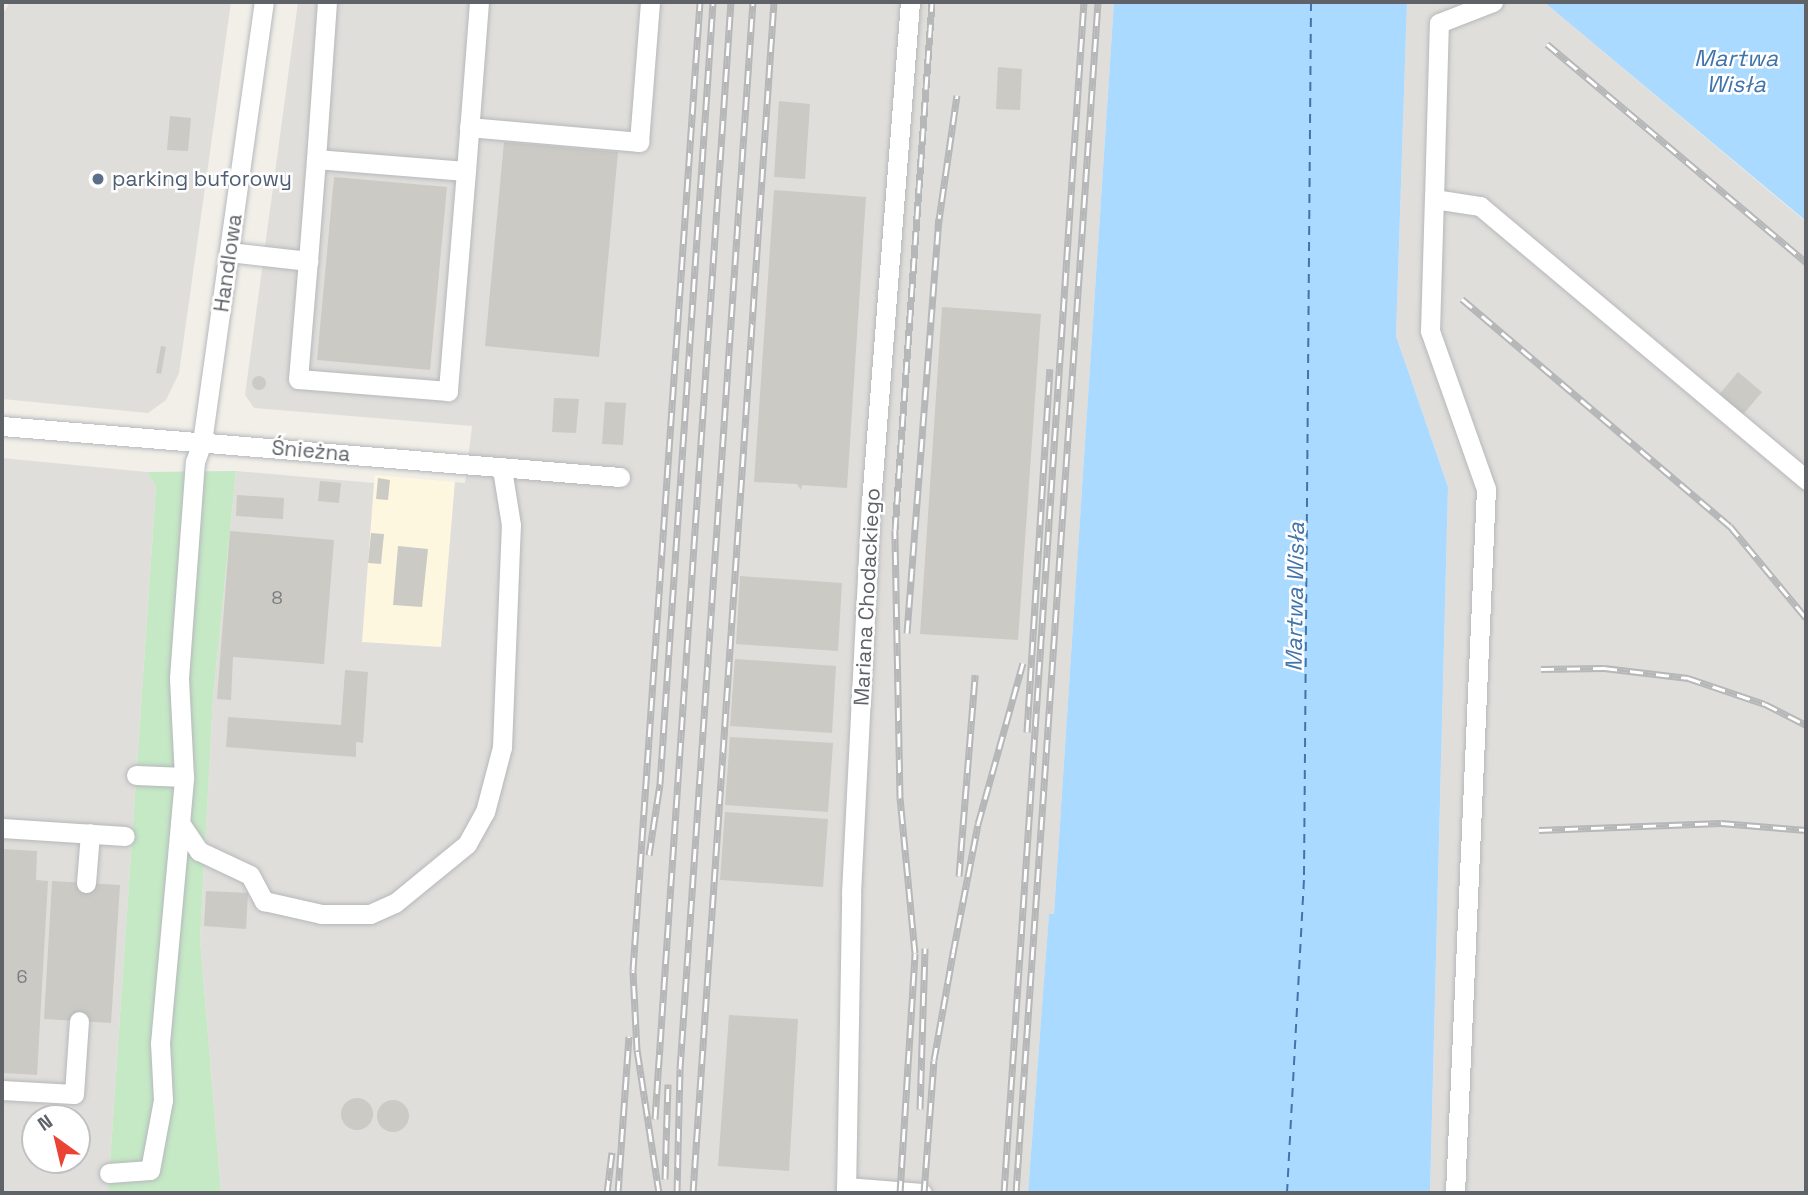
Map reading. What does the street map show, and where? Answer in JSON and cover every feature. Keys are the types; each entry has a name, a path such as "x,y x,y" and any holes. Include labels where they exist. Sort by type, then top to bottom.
{"street":[{"name":"Handlowa","path":"109,1173 150,1170 163,1100 160,1043 184,777 179,678 195,462 202,442 264,2"},
{"path":"327,2 298,379 448,391 479,2"},
{"path":"469,127 639,142 650,2"},
{"name":"Mariana Chodackiego","path":"846,1190 851,893 871,502 910,2"},
{"path":"1455,1193 1486,489 1430,331 1439,23 1493,2"},
{"path":"316,159 466,171"},
{"path":"1434,199 1480,206 1806,480"},
{"path":"229,252 308,261"},
{"name":"Śnieżna","path":"2,426 620,477"},
{"path":"180,822 199,850 250,875 264,901 321,914 370,914 395,903 467,844 485,812 502,747 511,525 502,469"},
{"path":"136,775 184,777"},
{"path":"2,828 125,835"},
{"path":"86,883 90,833"},
{"path":"7,1084 74,1094 79,1021"},
{"path":"846,1190 922,1193"}],"shaded area":[{"name":"parking buforowy","path":"10,2 231,2 179,373 166,400 148,413 2,399 2,15"},
{"path":"298,2 1114,2 1054,915 1049,915 1028,1193 221,1193 200,940 213,697 236,471 374,483 362,642 441,647 455,482 465,483 472,426 254,408 245,395"},
{"path":"1407,2 1544,2 1806,222 1806,1193 1430,1193 1448,487 1396,336"},
{"path":"2,458 147,472 156,485 108,1193 2,1193"},
{"path":"375,475 455,482 441,647 361,642"}],"green space":[{"path":"236,471 213,697 200,940 221,1193 108,1193 156,486 147,472"}],"water":[{"path":"1114,2 1407,2 1396,336 1448,487 1430,1193 1028,1193 1049,914 1054,914"},
{"name":"Martwa Wisła","path":"1544,2 1806,2 1806,221"}],"building":[{"path":"998,67 1022,69 1020,110 996,109"},
{"path":"779,101 810,104 805,179 774,177"},
{"path":"170,116 191,118 188,151 167,150"},
{"path":"504,142 618,152 599,357 485,346"},
{"path":"334,177 447,187 430,370 317,360"},
{"path":"774,190 866,197 847,488 802,485 801,490 797,484 754,482"},
{"path":"942,307 1041,314 1018,640 920,634"},
{"path":"161,346 166,347 161,374 156,373"},
{"path":"1738,372 1762,392 1741,417 1717,397"},
{"path":"259,376 264,378 264,388 259,390 254,388 252,383 254,378"},
{"path":"554,398 579,399 576,433 552,432"},
{"path":"605,402 626,403 623,445 602,444"},
{"path":"378,478 390,480 388,500 376,499"},
{"path":"320,481 341,483 339,503 318,501"},
{"path":"237,495 284,498 283,519 236,516"},
{"path":"230,531 334,540 324,664 233,657 231,700 217,699"},
{"path":"371,533 384,534 381,564 368,563"},
{"path":"398,546 428,549 422,607 393,605"},
{"path":"740,576 842,583 838,651 736,644"},
{"path":"735,659 836,666 832,733 730,726"},
{"path":"345,670 368,672 363,743 356,742 356,757 226,747 228,717 341,725"},
{"path":"730,737 833,743 828,812 725,805"},
{"path":"725,812 828,819 823,887 720,880"},
{"path":"2,849 37,851 36,880 48,881 37,1075 2,1073"},
{"path":"52,881 120,885 111,1023 44,1019"},
{"path":"206,891 248,893 246,929 204,926"},
{"path":"729,1015 798,1019 789,1171 718,1166"},
{"path":"357,1098 368,1103 373,1114 368,1125 357,1130 346,1125 341,1114 346,1103"},
{"path":"393,1100 404,1105 409,1116 404,1127 393,1132 382,1127 377,1116 382,1105"}],"ferry route":[{"path":"1287,1193 1304,875 1311,2"}],"railway":[{"path":"659,1193 637,1050 633,970 700,2"},
{"path":"649,855 660,784 713,2"},
{"path":"655,1119 731,2"},
{"path":"677,1193 680,1069 753,2"},
{"path":"693,1193 774,2"},
{"path":"900,1193 915,953 900,798 895,530 932,2"},
{"path":"1004,1193 1084,2"},
{"path":"1016,1193 1098,2"},
{"path":"1547,44 1806,262"},
{"path":"938,227 957,95"},
{"path":"907,633 939,218"},
{"path":"1462,299 1730,526 1806,618"},
{"path":"1027,732 1050,369"},
{"path":"924,1193 934,1060 953,953 978,824 1023,663"},
{"path":"1541,669 1604,668 1688,678 1765,704 1806,725"},
{"path":"959,876 975,675"},
{"path":"1539,830 1721,823 1806,830"},
{"path":"920,1109 925,948"},
{"path":"618,1193 629,1036"},
{"path":"665,1179 668,1084"},
{"path":"607,1193 612,1152"}],"place":[{"name":"parking buforowy","path":"98,179"}]}
